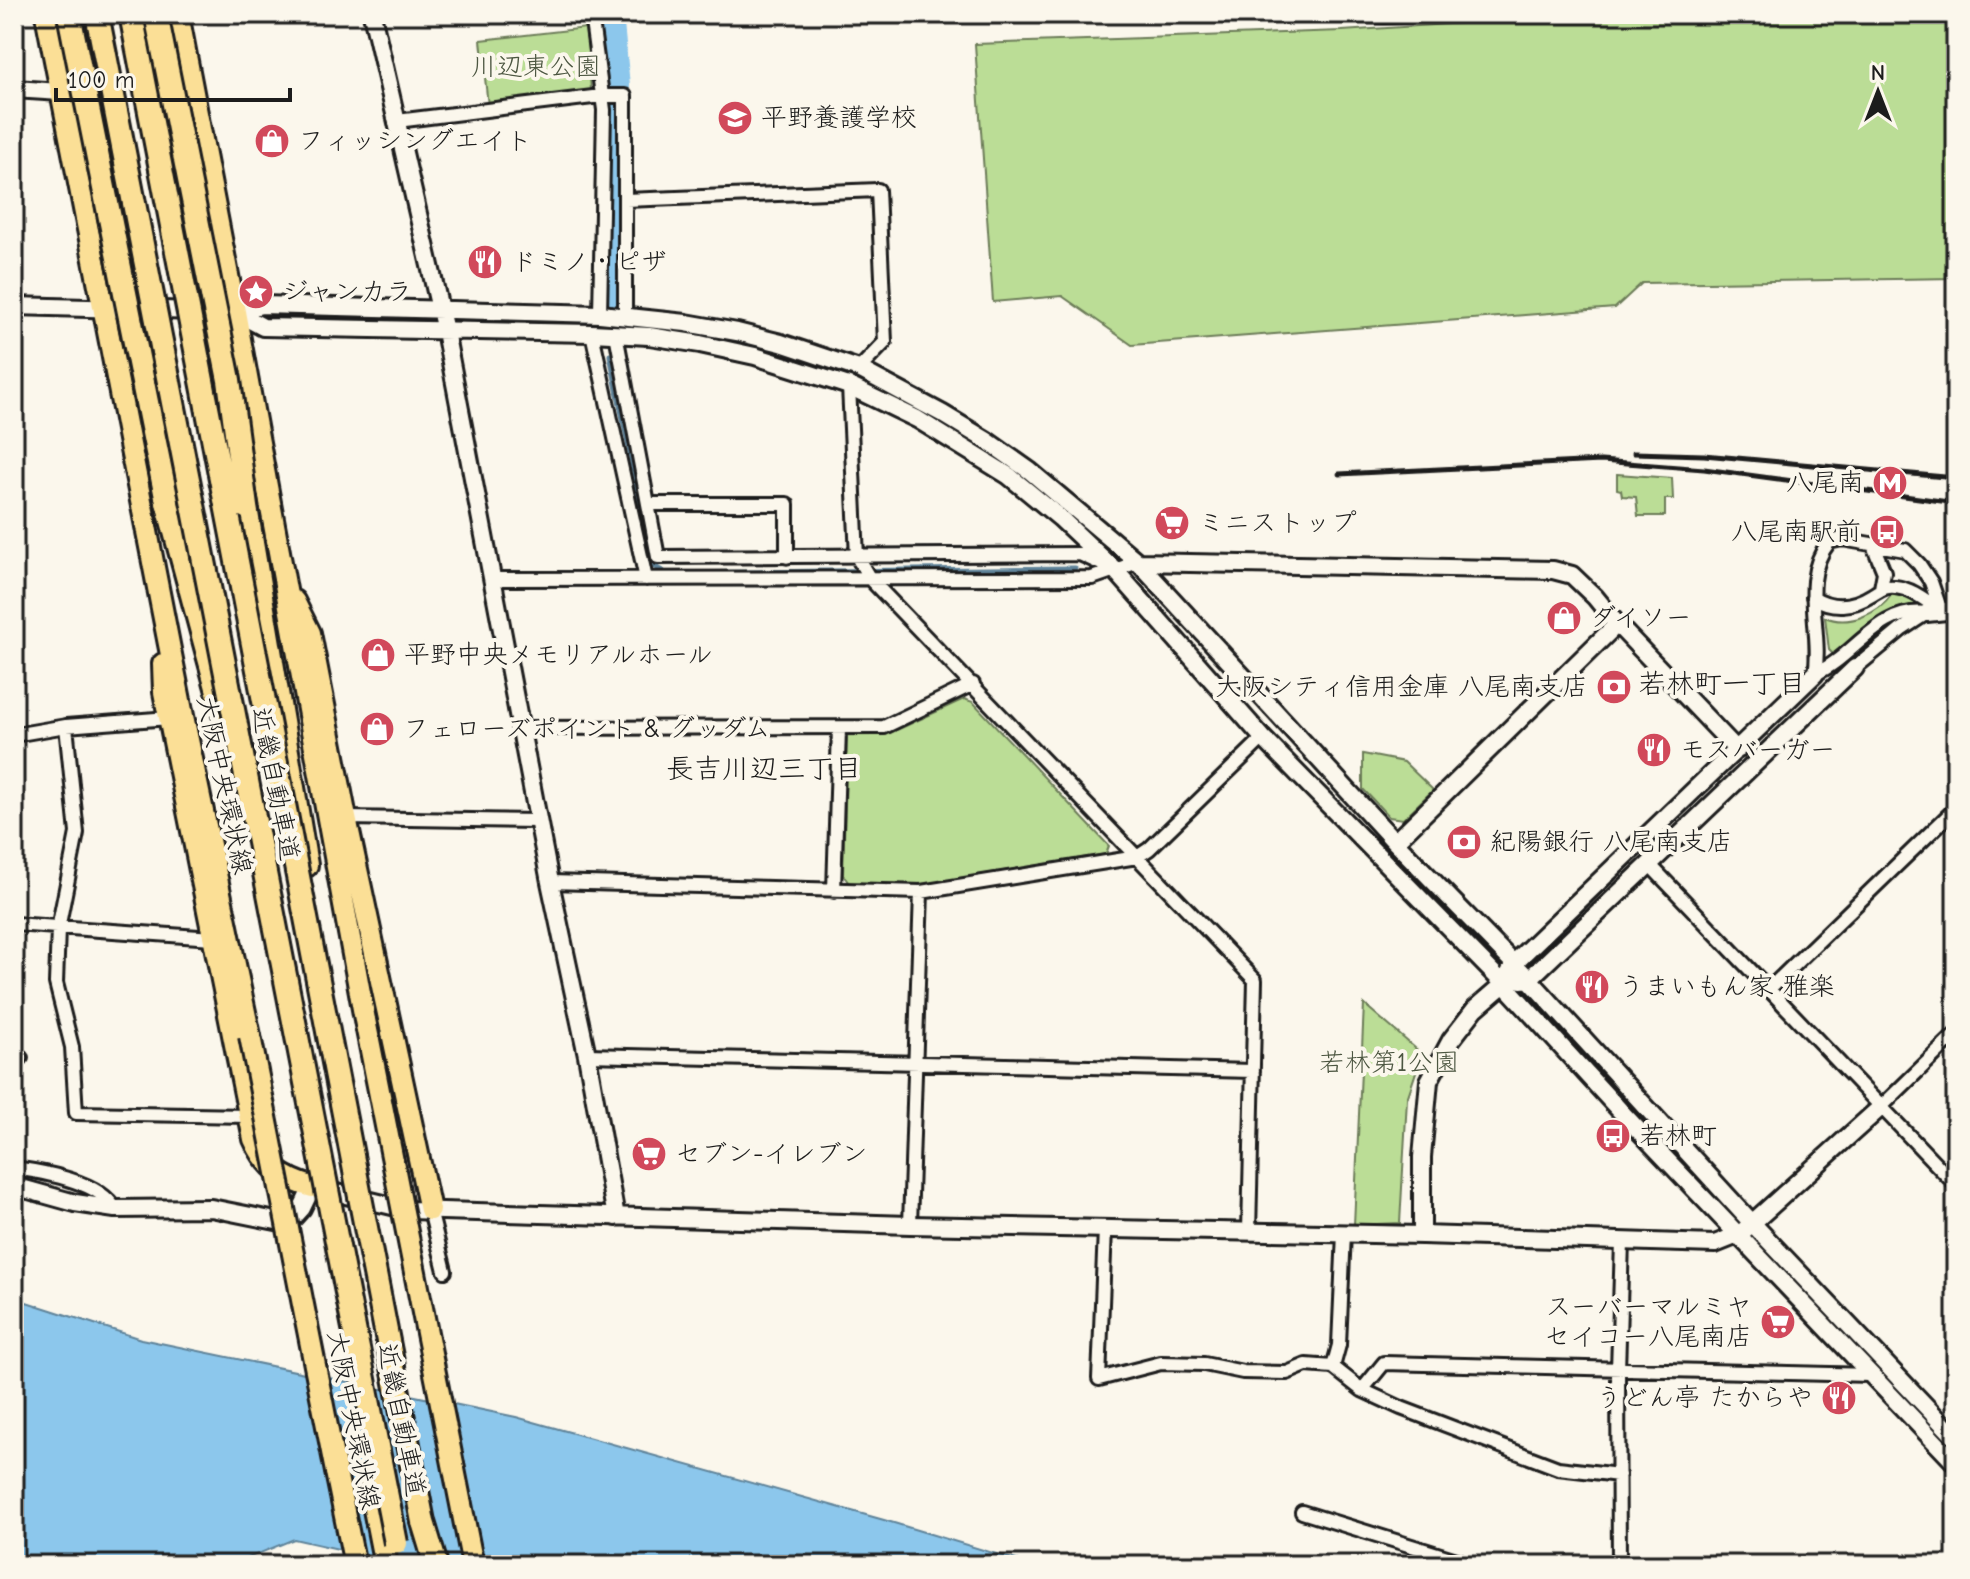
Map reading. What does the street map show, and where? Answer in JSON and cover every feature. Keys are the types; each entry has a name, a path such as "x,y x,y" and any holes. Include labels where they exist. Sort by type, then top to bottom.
{"highway":[{"path":"69,14 167,502 257,838"},
{"name":"近畿自動車道","path":"97,14 401,1565"},
{"name":"近畿自動車道","path":"131,14 433,1565"},
{"path":"156,14 229,380 246,507 316,922 329,1036"},
{"path":"319,1149 327,1239 386,1565"},
{"path":"371,1489 378,1565"}],"main road":[{"name":"大阪中央環状線","path":"46,14 355,1565"},
{"path":"178,14 365,1020 473,1565"},
{"path":"283,579 310,633 346,818 430,1210"},
{"path":"162,604 164,692 254,1139 267,1161 288,1180 312,1187"}],"street":[{"path":"372,14 441,310 616,1217"},
{"path":"591,14 604,110 600,314"},
{"path":"1342,14 1422,14"},
{"path":"14,89 61,92"},
{"path":"397,121 601,96 625,96 625,316"},
{"path":"625,200 878,190 885,342 859,369"},
{"path":"14,306 235,312 261,305 625,316 737,332 781,343 859,369 943,414 1030,471 1138,562 1395,842 1529,979 1871,1375 1956,1464"},
{"path":"235,312 263,327 592,333 700,344 755,356 849,386 964,446 1009,476 1060,518 1115,570 1263,738 1504,984 1624,1115 1746,1229 1956,1438"},
{"path":"592,333 646,579"},
{"path":"616,334 658,557 1080,554 1115,570"},
{"path":"849,386 857,557 870,579 1255,980 1249,1232"},
{"path":"649,504 787,504 787,557"},
{"path":"1815,674 1818,658 1813,597 1818,556 1829,542 1842,539 1905,550 1931,582 1941,611"},
{"path":"1873,545 1884,572 1881,588"},
{"path":"494,579 1092,578 1138,562 1553,570 1572,575 1595,597 1737,750"},
{"path":"1813,597 1825,605 1840,606 1871,596 1881,588 1897,587 1912,591 1941,611"},
{"path":"1504,984 1529,979 1855,668 1901,630 1941,611"},
{"path":"1422,1235 1422,1157 1429,1081 1451,1040 1475,1009 1504,984 1514,963 1815,674 1827,669 1886,621 1914,612 1941,611"},
{"path":"1395,842 1617,624"},
{"path":"521,728 884,727 973,684"},
{"path":"14,735 66,726 169,718"},
{"path":"66,726 77,833 58,929 56,983 72,1047 76,1113 249,1116"},
{"path":"834,891 839,728"},
{"path":"550,882 921,892 1137,857 1149,849 1263,738"},
{"path":"1768,990 1956,808"},
{"path":"346,818 539,821"},
{"path":"1650,865 1956,1185"},
{"path":"910,1225 921,892"},
{"path":"14,924 213,938"},
{"path":"14,1186 75,1203 115,1209 211,1208 276,1221 292,1219 302,1208 312,1187 409,1210 1715,1244 1746,1229 1881,1107 1956,1034"},
{"path":"587,1055 1253,1071"},
{"path":"14,1168 61,1175 110,1199 115,1209"},
{"path":"430,1210 445,1271"},
{"path":"1105,1229 1099,1379 1161,1363 1204,1364 1243,1372 1287,1373 1306,1365 1333,1367 1362,1390 1401,1408 1558,1468 1619,1475"},
{"path":"1333,1367 1339,1345 1344,1233"},
{"path":"1619,1565 1618,1370 1622,1242"},
{"path":"1362,1390 1384,1363 1871,1375"},
{"path":"1302,1512 1473,1565"}],"green space":[{"path":"1601,14 1956,14 1956,278 1642,283 1615,308 1132,345 1062,296 993,302 975,44 1342,31"},
{"name":"川辺東公園","path":"586,28 591,90 587,94 488,106 481,40"},
{"path":"1617,474 1672,478 1673,499 1665,499 1665,516 1638,516 1636,497 1622,496 1621,490 1617,489"},
{"path":"1892,594 1909,597 1917,605 1889,615 1839,652 1833,654 1829,650 1825,617 1843,620 1862,617 1879,607"},
{"path":"964,699 973,702 1109,846 1106,854 925,884 849,883 843,875 847,735 886,735"},
{"path":"1363,754 1404,762 1433,790 1403,819 1389,817 1363,789"},
{"name":"若林第1公園","path":"1364,1004 1422,1054 1407,1099 1400,1223 1354,1225"}],"water":[{"path":"14,1298 141,1339 516,1417 1033,1565 410,1565 294,1539 231,1565 14,1565"}],"waterway":[{"path":"609,14 616,86"},
{"path":"611,299 616,109"},
{"path":"610,355 653,566 666,573"},
{"path":"676,573 1075,568"}],"railway":[{"path":"1634,453 1704,455 1956,478"},
{"path":"1339,474 1601,461 1704,469 1956,503"}],"place":[{"name":"平野養護学校","path":"735,118"},
{"name":"フィッシングエイト","path":"272,141"},
{"name":"ドミノ・ピザ","path":"485,262"},
{"name":"ジャンカラ","path":"256,292"},
{"name":"八尾南","path":"1890,483"},
{"name":"ミニストップ","path":"1172,523"},
{"name":"八尾南駅前","path":"1887,532"},
{"name":"ダイソー","path":"1564,618"},
{"name":"平野中央メモリアルホール","path":"378,655"},
{"name":"大阪シティ信用金庫 八尾南支店","path":"1614,687"},
{"name":"フェローズポイント & グッダム","path":"377,729"},
{"name":"モスバーガー","path":"1654,750"},
{"name":"紀陽銀行 八尾南支店","path":"1464,842"},
{"name":"うまいもん家 雅楽","path":"1592,987"},
{"name":"若林町","path":"1613,1136"},
{"name":"セブン-イレブン","path":"649,1154"},
{"name":"スーバーマルミヤ セイコー八尾南店","path":"1778,1322"},
{"name":"うどん亭 たからや","path":"1839,1398"}],"district":[{"name":"若林町一丁目","path":"1722,684"},
{"name":"長吉川辺三丁目","path":"764,769"}]}
